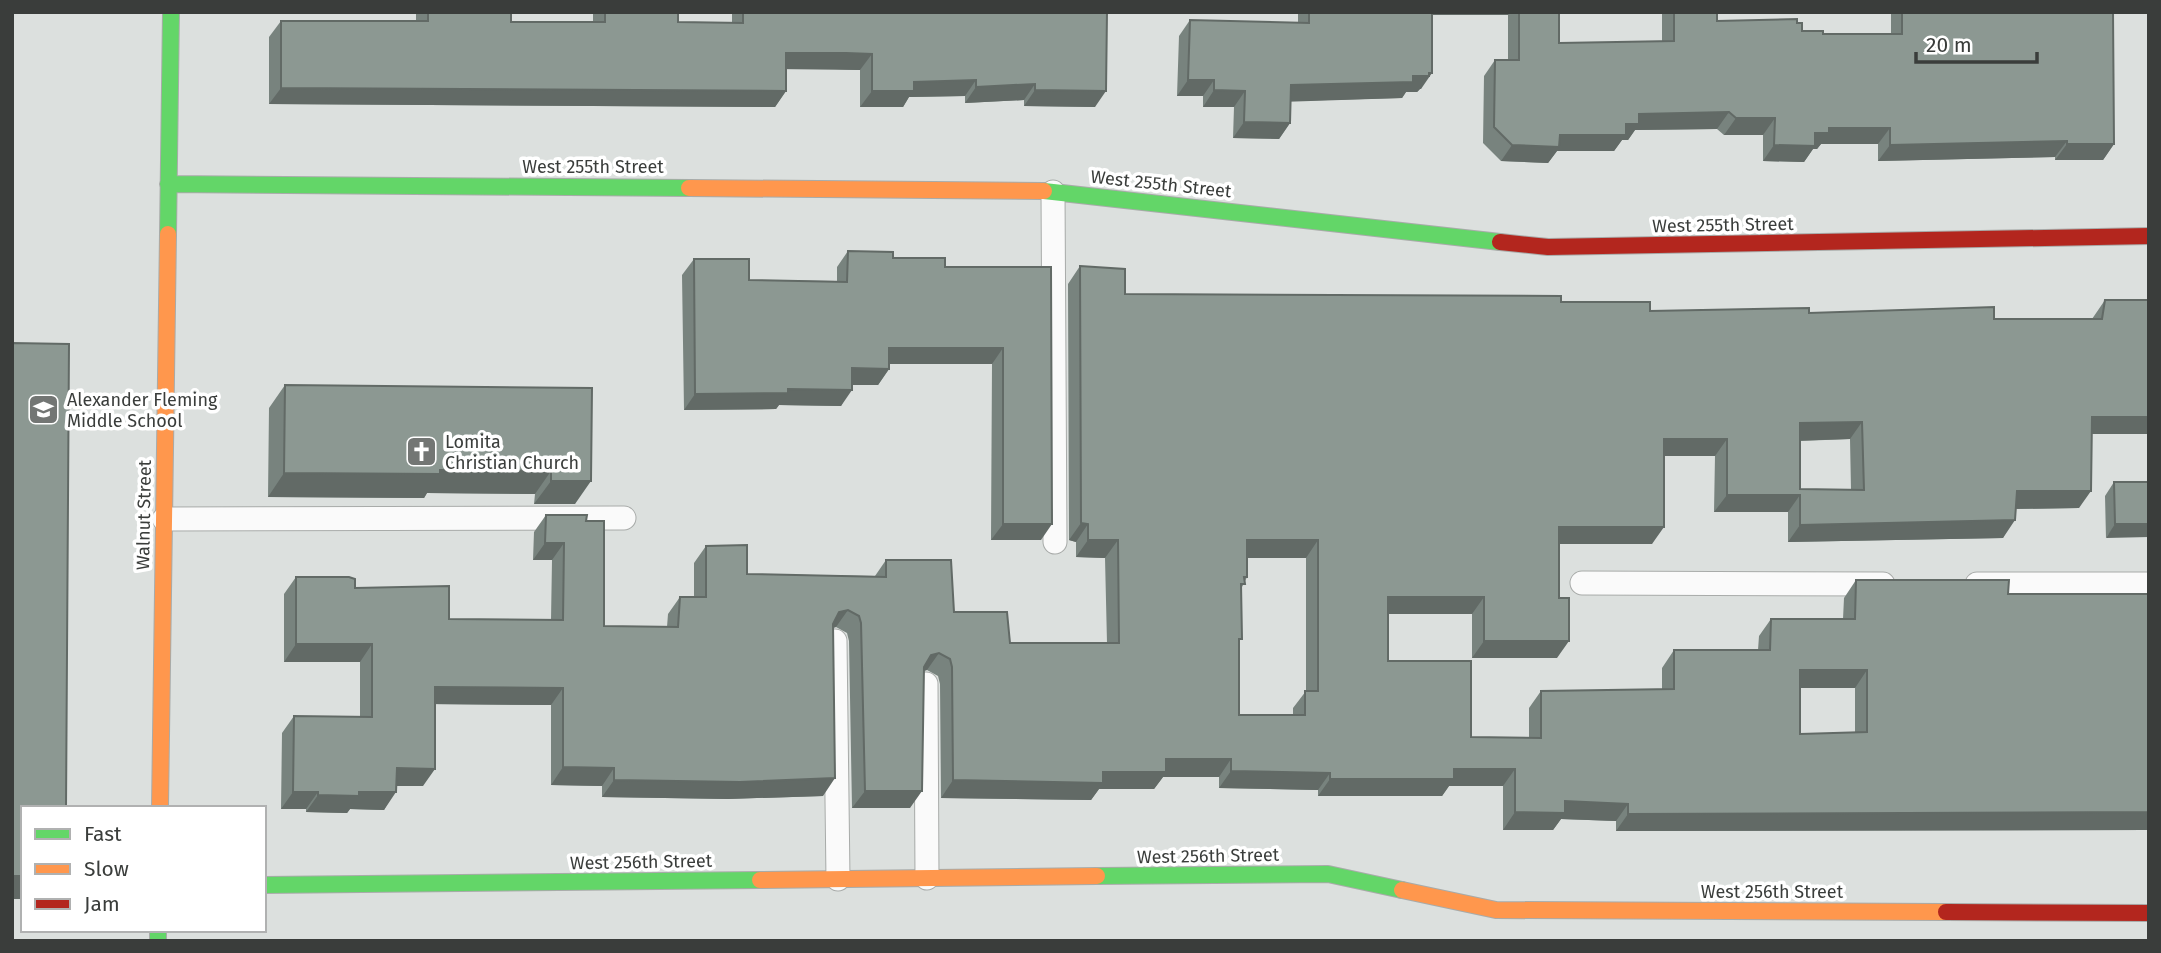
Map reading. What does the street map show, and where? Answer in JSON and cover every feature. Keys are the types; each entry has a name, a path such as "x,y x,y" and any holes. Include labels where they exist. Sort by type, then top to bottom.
{"street":[{"name":"Walnut Street","path":"160,806 171,12"},
{"name":"West 255th Street","path":"168,184 1053,192 1548,247 2149,236"},
{"name":"West 256th Street","path":"266,885 1328,874 1496,910 2149,913"}],"lane":[{"path":"1053,192 1055,542"},
{"path":"164,519 624,518"},
{"path":"1582,583 1900,583"},
{"path":"1955,584 2149,584"},
{"path":"835,641 838,879"},
{"path":"926,684 928,878"}],"building":[{"path":"428,12 511,12 511,22 605,22 605,12 678,12 678,22 743,23 743,12 1107,12 1106,91 1035,90 1035,84 976,87 976,80 914,82 914,91 872,91 872,54 846,53 786,53 786,91 281,88 281,21 428,21"},
{"path":"1309,12 1432,12 1432,73 1429,73 1429,76 1413,76 1413,82 1291,85 1290,123 1244,122 1245,91 1214,90 1214,80 1188,80 1190,20 1309,23"},
{"path":"1519,12 1559,12 1559,43 1674,41 1674,12 1717,12 1717,21 1797,19 1797,23 1802,23 1802,31 1823,31 1823,34 1902,34 1902,12 2113,12 2114,144 2067,144 2067,141 1890,145 1890,128 1829,128 1829,133 1815,133 1815,146 1774,145 1775,118 1736,118 1729,112 1639,114 1639,124 1626,124 1626,135 1560,135 1559,147 1512,145 1494,127 1495,60 1519,60"},
{"path":"848,251 893,252 893,258 945,258 945,267 1051,267 1052,524 1003,524 1003,348 889,348 889,369 852,368 852,390 788,389 788,393 695,394 694,259 749,259 749,280 847,282"},
{"path":"1080,266 1125,269 1125,294 1561,296 1561,302 1650,302 1650,311 1809,308 1809,313 1994,307 1994,319 2102,319 2105,300 2149,300 2149,417 2092,417 2091,491 2017,491 2015,520 1800,525 1800,495 1727,495 1727,439 1664,439 1664,527 1559,527 1559,598 1569,598 1569,641 1484,641 1484,597 1388,597 1388,661 1471,661 1471,737 1541,738 1541,691 1674,689 1674,650 1770,650 1771,619 1855,619 1856,580 2009,580 2008,594 2149,594 2149,812 1628,814 1628,804 1565,801 1565,813 1515,812 1515,769 1454,769 1454,779 1330,779 1330,773 1231,771 1231,759 1166,759 1166,772 1103,772 1103,783 953,780 952,667 950,659 939,653 931,655 924,667 922,791 865,791 861,623 859,616 848,610 839,612 833,624 835,778 740,782 614,780 614,768 563,767 563,688 435,687 435,769 397,768 396,792 359,792 359,796 293,792 294,716 372,717 372,644 296,644 296,577 349,577 355,579 355,588 449,586 449,619 563,620 564,543 545,543 546,515 587,515 586,521 604,521 604,626 678,627 680,597 706,597 706,546 747,545 747,574 886,577 886,560 951,560 954,612 1007,612 1010,643 1119,643 1118,540 1088,540 1088,524 1081,523","holes":["1862,422 1864,490 1800,489 1800,423","1247,540 1318,540 1318,691 1305,691 1305,715 1239,715 1241,584 1245,584 1244,577 1247,577","1800,670 1867,670 1867,732 1800,734"]},
{"path":"12,343 69,344 66,806 21,806 21,876 12,876"},
{"name":"Lomita Christian Church","path":"285,385 592,388 591,481 551,481 551,471 440,470 440,474 284,473"},
{"path":"2114,482 2149,482 2149,524 2115,524"}],"traffic: fast":[{"path":"168,234 171,12"},
{"path":"168,184 689,188"},
{"path":"1044,191 1500,242"},
{"path":"1097,876 1328,874 1402,890"},
{"path":"266,885 760,880"},
{"path":"158,932 158,941"}],"traffic: slow":[{"path":"689,188 1044,191"},
{"path":"160,806 168,234"},
{"path":"760,880 1097,876"},
{"path":"1402,890 1496,910 1946,912"}],"traffic: jam":[{"path":"1500,242 1548,247 2149,236"},
{"path":"1946,912 2149,913"}],"place":[{"name":"Alexander Fleming Middle School","path":"44,410"},
{"name":"Lomita Christian Church","path":"422,452"}]}
